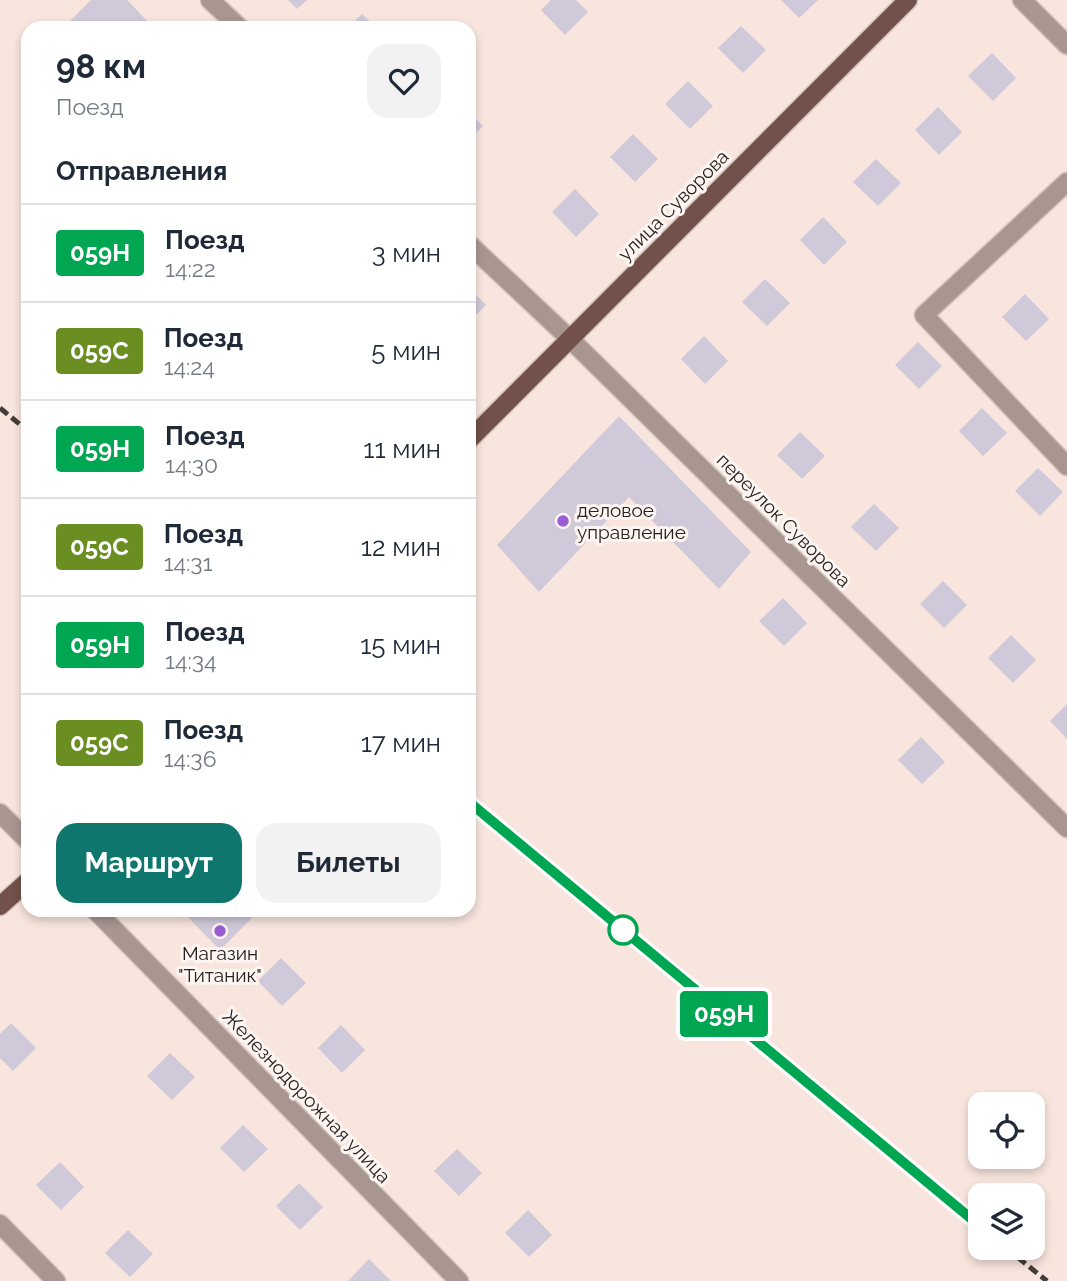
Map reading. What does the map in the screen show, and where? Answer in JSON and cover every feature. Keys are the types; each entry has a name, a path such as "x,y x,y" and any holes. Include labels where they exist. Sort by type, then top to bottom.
{"main road":[{"name":"улица Суворова","path":"476,433 908,0"},
{"path":"0,906 21,887"}],"street":[{"path":"211,0 233,21"},
{"path":"1022,0 1067,46"},
{"path":"1067,182 924,315 1067,466"},
{"name":"переулок Суворова","path":"476,251 570,339 1067,828"},
{"path":"0,813 21,834"},
{"name":"Железнодорожная улица","path":"103,917 459,1281"},
{"path":"0,1224 56,1281"}],"building":[{"path":"91,0 127,0 147,21 70,21"},
{"path":"288,0 307,0 297,9"},
{"path":"551,0 576,0 588,12 565,35 541,10"},
{"path":"781,0 818,0 799,18"},
{"path":"362,14 370,21 355,21"},
{"path":"741,26 766,50 743,73 718,48"},
{"path":"992,53 1016,78 993,101 968,76"},
{"path":"688,81 713,106 690,129 665,104"},
{"path":"938,107 962,132 939,155 915,130"},
{"path":"476,119 483,126 476,133"},
{"path":"633,134 658,159 635,182 610,157"},
{"path":"876,159 901,183 878,206 853,182"},
{"path":"575,189 599,214 576,237 552,212"},
{"path":"823,217 847,242 824,265 800,240"},
{"path":"765,279 790,303 767,326 742,302"},
{"path":"1025,294 1049,319 1026,341 1002,317"},
{"path":"476,295 486,305 476,315"},
{"path":"704,336 728,361 705,384 681,359"},
{"path":"918,342 942,366 919,389 895,365"},
{"path":"982,408 1007,433 983,456 959,431"},
{"name":"деловое управление","path":"619,416 751,552 719,589 629,497 539,592 497,545"},
{"path":"800,432 825,456 802,479 777,455"},
{"path":"1038,468 1063,492 1040,516 1015,491"},
{"path":"874,504 899,528 876,551 851,527"},
{"path":"943,581 967,605 944,628 920,604"},
{"path":"783,598 807,623 784,646 759,621"},
{"path":"1011,635 1036,660 1013,683 988,658"},
{"path":"1067,704 1067,739 1050,721"},
{"path":"921,737 945,762 922,784 898,760"},
{"name":"Магазин \"Титаник\"","path":"188,917 253,917 220,950"},
{"path":"281,958 306,983 282,1006 258,981"},
{"path":"11,1023 36,1048 13,1071 0,1058 0,1034"},
{"path":"341,1025 365,1050 342,1073 318,1048"},
{"path":"170,1053 195,1077 172,1100 147,1076"},
{"path":"243,1125 268,1149 244,1172 220,1148"},
{"path":"457,1149 482,1173 459,1196 434,1171"},
{"path":"60,1162 84,1187 61,1210 36,1185"},
{"path":"299,1183 323,1207 300,1230 276,1206"},
{"path":"528,1210 552,1235 529,1257 505,1233"},
{"path":"128,1230 153,1254 130,1277 105,1253"},
{"path":"369,1259 391,1281 348,1281"}],"railway":[{"path":"0,408 21,425"},
{"path":"476,808 968,1216"},
{"path":"1021,1260 1047,1281"}],"train":[{"name":"059Н","path":"476,808 968,1216"}],"place":[{"name":"деловое управление","path":"563,521"},
{"name":"Магазин \"Титаник\"","path":"220,931"}]}
